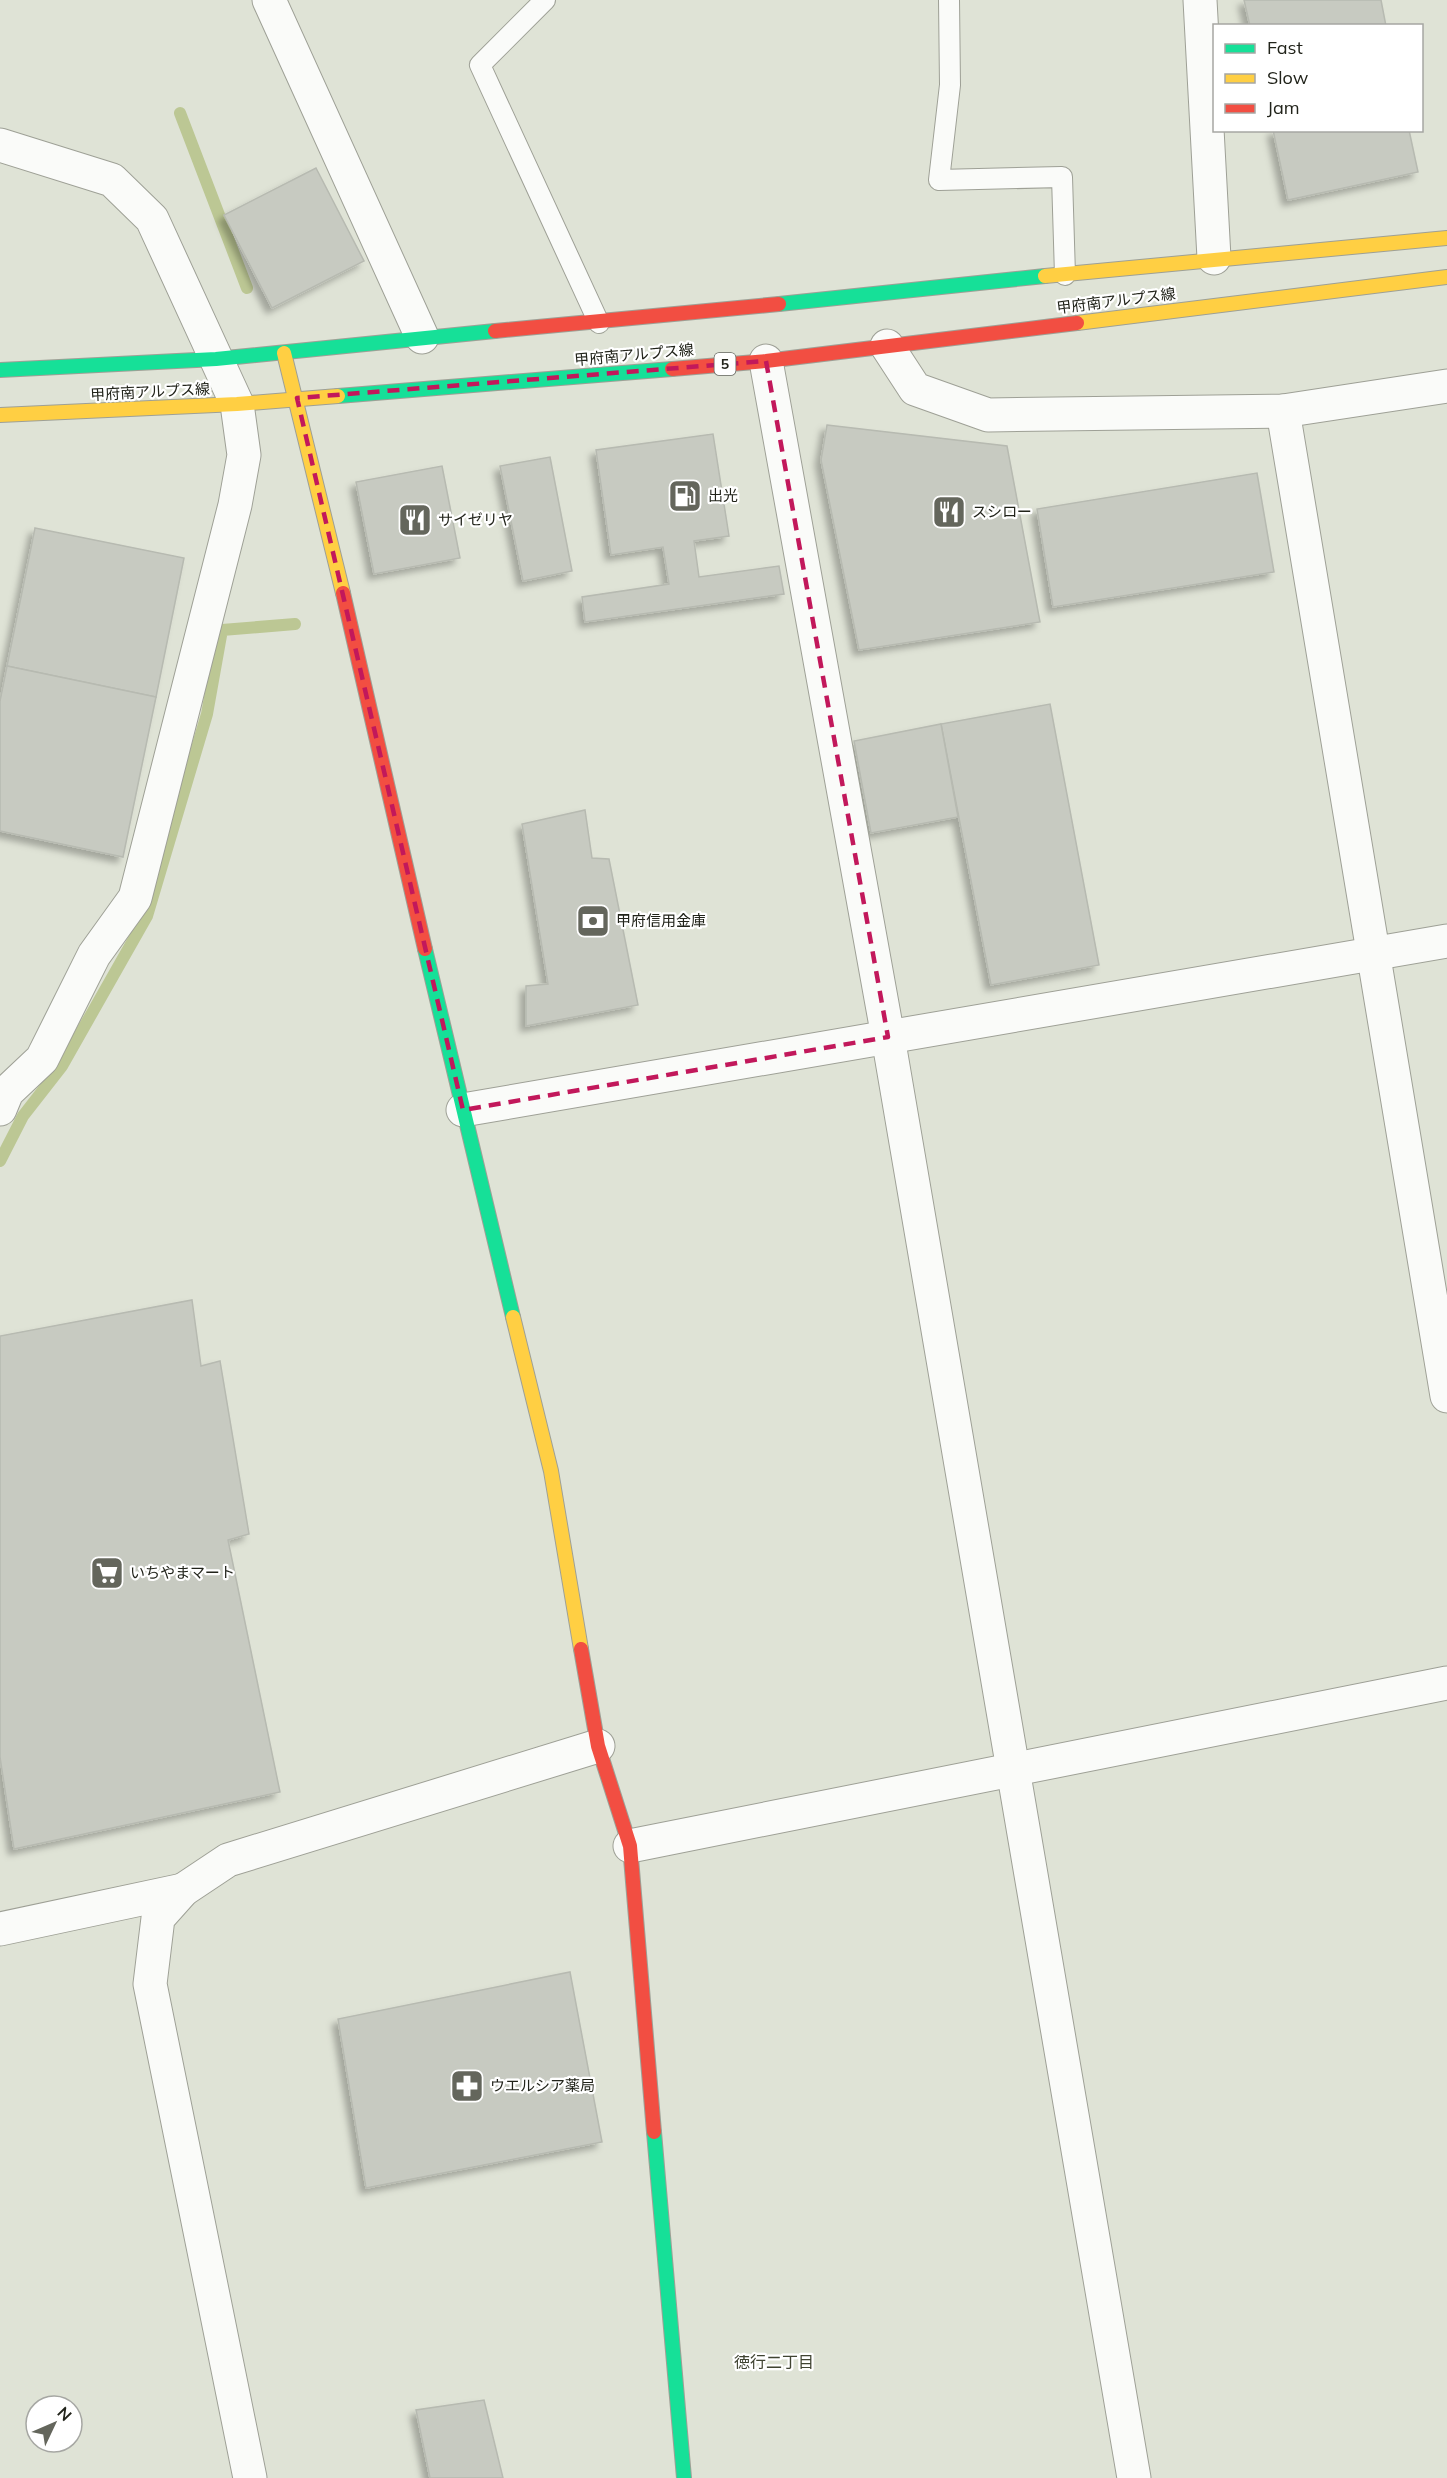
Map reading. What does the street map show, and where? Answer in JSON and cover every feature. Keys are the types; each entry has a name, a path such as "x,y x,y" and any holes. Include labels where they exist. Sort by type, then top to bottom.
{"main road":[{"name":"甲府南アルプス線","path":"0,370 216,359 284,353 422,336 599,324 1214,258 1447,238"},
{"name":"甲府南アルプス線","path":"0,416 237,404 766,361 1447,277"},
{"path":"284,353 297,398 463,1110 551,1471 598,1746 630,1846 684,2478"}],"street":[{"path":"269,0 422,336"},
{"path":"1200,0 1214,258"},
{"path":"0,145 112,180 152,219 190,297 237,404 244,455 235,505 135,897 94,955 42,1059 7,1092 0,1109"},
{"path":"887,346 915,389 988,415 1283,411 1447,386"},
{"path":"766,361 888,1037 1134,2478"},
{"path":"1283,411 1447,1396"},
{"path":"463,1110 1447,941"},
{"path":"630,1846 1447,1683"},
{"path":"250,2478 150,1984 158,1918 183,1890 228,1860 598,1746"},
{"path":"0,1929 183,1890"}],"lane":[{"path":"545,0 480,65 599,324"},
{"path":"949,0 950,86 939,180 1062,177 1065,275"}],"highlighted area":[{"path":"766,361 888,1037 463,1110 297,398"}],"building":[{"path":"1244,0 1381,0 1386,24 1250,24"},
{"path":"1273,132 1409,132 1418,172 1288,200"},
{"path":"316,168 364,261 272,308 224,215"},
{"path":"827,425 1007,446 1040,622 859,650 821,460"},
{"path":"713,434 729,536 694,541 699,577 779,566 784,594 585,622 582,597 669,584 663,547 611,555 596,450"},
{"path":"550,457 572,571 523,581 500,466"},
{"path":"442,466 460,558 374,574 356,482"},
{"path":"1257,473 1274,572 1053,607 1037,509"},
{"path":"35,528 184,558 156,697 7,666"},
{"path":"7,666 156,697 123,857 0,831 0,701"},
{"path":"1050,704 1099,965 991,985 941,724"},
{"path":"941,724 958,817 871,833 854,741"},
{"path":"585,810 592,858 609,859 638,1005 526,1026 526,986 548,984 522,824"},
{"path":"192,1300 201,1366 220,1361 249,1534 228,1540 280,1792 14,1849 0,1757 0,1336"},
{"path":"570,1972 602,2142 366,2188 338,2019"},
{"path":"484,2400 503,2478 430,2478 416,2410"}],"waterway":[{"path":"180,113 247,288"},
{"path":"0,1161 23,1116 62,1066 147,916 207,714 222,630 295,624"}],"traffic: fast":[{"path":"779,304 1045,276"},
{"path":"0,370 216,359 495,331"},
{"path":"338,396 672,369"},
{"path":"425,949 513,1317"},
{"path":"654,2132 684,2478"}],"traffic: slow":[{"path":"1045,276 1447,238"},
{"path":"1077,323 1447,277"},
{"path":"284,353 343,593"},
{"path":"0,415 237,404 338,396"},
{"path":"513,1317 551,1471 581,1649"}],"traffic: jam":[{"path":"495,331 779,304"},
{"path":"672,369 766,361 1077,323"},
{"path":"343,593 425,949"},
{"path":"581,1649 598,1746 630,1846 654,2132"}],"place":[{"name":"出光","path":"685,496"},
{"name":"スシロー","path":"949,512"},
{"name":"サイゼリヤ","path":"415,520"},
{"name":"甲府信用金庫","path":"593,921"},
{"name":"いちやまマート","path":"107,1573"},
{"name":"ウエルシア薬局","path":"467,2086"}],"district":[{"name":"徳行二丁目","path":"774,2362"}]}
